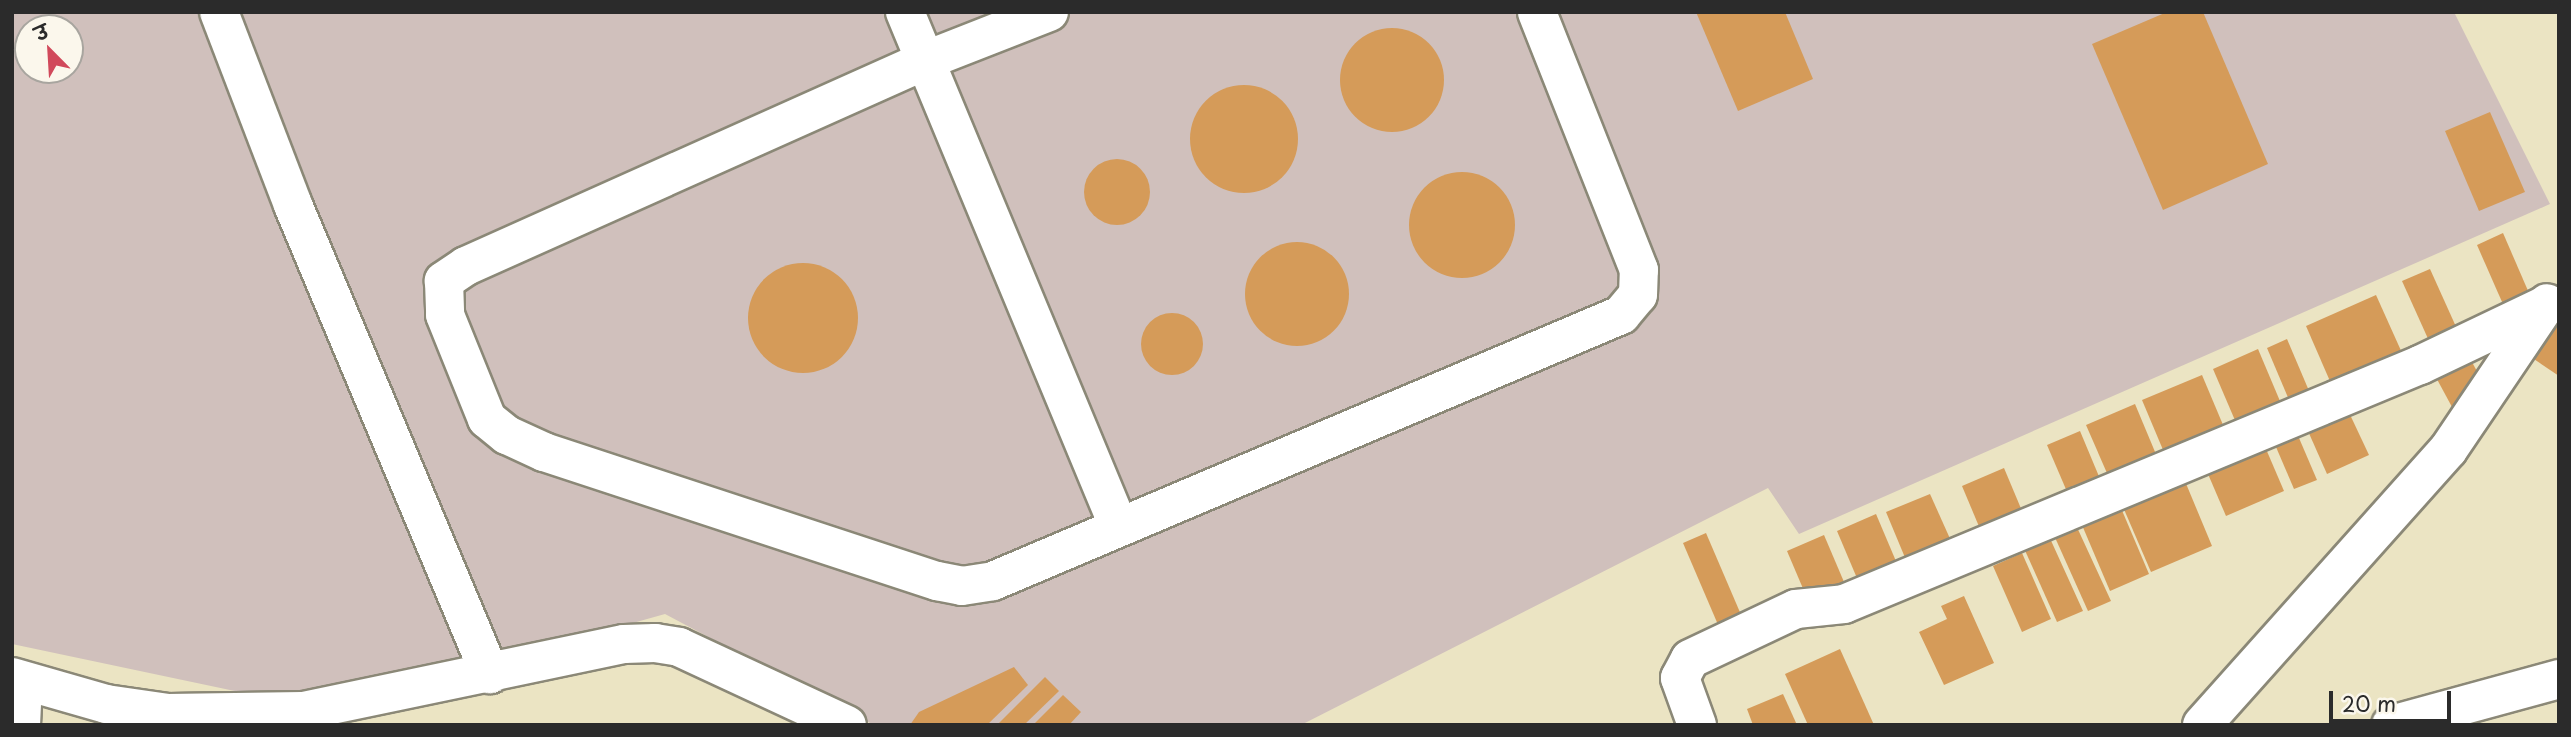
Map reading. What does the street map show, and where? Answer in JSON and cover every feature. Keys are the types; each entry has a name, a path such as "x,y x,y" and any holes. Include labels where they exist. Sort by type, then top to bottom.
{"street":[{"path":"219,12 293,205 490,674"},
{"path":"905,12 1118,525"},
{"path":"1049,12 924,61 466,266 444,281 444,315 475,398 487,419 507,436 544,452 937,581 962,586 993,582 1118,525 1621,315 1637,295 1639,270 1537,12"},
{"path":"1697,725 1680,678 1690,659 1796,609 1844,604 2420,365 2552,297"},
{"path":"2202,725 2448,450 2552,297"},
{"path":"21,725 18,680 106,704 167,713 303,718 624,644 655,643 679,648 844,724"},
{"path":"2390,725 2559,680"}],"shaded area":[{"path":"12,12 2454,12 2550,204 1799,534 1768,488 1301,725 874,725 665,614 497,661 263,697 12,644"}],"building":[{"path":"1696,12 1785,12 1813,79 1738,111"},
{"path":"2167,12 2203,12 2268,164 2163,210 2092,44"},
{"path":"1392,28 1412,32 1429,43 1440,60 1444,80 1440,100 1429,117 1412,128 1392,132 1372,128 1355,117 1344,100 1340,80 1344,60 1355,43 1372,32"},
{"path":"1244,85 1265,89 1282,101 1294,118 1298,139 1294,160 1282,177 1265,189 1244,193 1223,189 1206,177 1194,160 1190,139 1194,118 1206,101 1223,89"},
{"path":"2490,112 2525,192 2479,211 2445,131"},
{"path":"1117,159 1140,169 1150,192 1140,215 1117,225 1094,215 1084,192 1094,169"},
{"path":"1462,172 1482,176 1500,187 1511,205 1515,225 1511,245 1500,263 1482,274 1462,278 1442,274 1424,263 1413,245 1409,225 1413,205 1424,187 1442,176"},
{"path":"2503,233 2532,300 2506,311 2477,245"},
{"path":"1297,242 1317,246 1334,257 1345,274 1349,294 1345,314 1334,331 1317,342 1297,346 1277,342 1260,331 1249,314 1245,294 1249,274 1260,257 1277,246"},
{"path":"803,263 824,267 842,279 854,297 858,318 854,339 842,357 824,369 803,373 782,369 764,357 752,339 748,318 752,297 764,279 782,267"},
{"path":"2430,269 2462,340 2434,352 2402,281"},
{"path":"2376,295 2407,364 2336,395 2306,326"},
{"path":"1166,313 1178,313 1194,322 1201,332 1201,356 1194,366 1178,375 1166,375 1155,370 1146,361 1141,350 1141,338 1146,327 1155,318"},
{"path":"2553,321 2559,325 2559,376 2528,355"},
{"path":"2287,339 2315,405 2295,414 2267,348"},
{"path":"2258,349 2285,413 2240,432 2213,369"},
{"path":"2466,351 2486,388 2452,407 2432,370"},
{"path":"2202,375 2226,432 2166,457 2142,400"},
{"path":"2135,404 2158,459 2110,480 2086,425"},
{"path":"2345,404 2369,455 2327,474 2304,422"},
{"path":"2293,424 2317,480 2294,489 2270,433"},
{"path":"2080,431 2103,486 2071,501 2047,445"},
{"path":"2260,435 2284,491 2226,516 2202,460"},
{"path":"2004,468 2025,518 1983,536 1962,486"},
{"path":"2182,474 2212,546 2151,572 2120,500"},
{"path":"1930,494 1956,552 1911,572 1886,512"},
{"path":"2118,501 2149,574 2110,591 2079,518"},
{"path":"1876,514 1901,573 1862,590 1837,531"},
{"path":"2075,523 2111,601 2088,611 2053,533"},
{"path":"1706,533 1745,624 1722,634 1683,543"},
{"path":"2048,534 2083,611 2057,622 2023,546"},
{"path":"1824,535 1847,589 1810,605 1787,551"},
{"path":"2022,553 2051,619 2022,632 1993,566"},
{"path":"1964,596 1994,663 1944,685 1919,632 1947,619 1941,606"},
{"path":"1840,649 1874,725 1808,725 1785,674"},
{"path":"1014,667 1028,685 987,725 910,725 919,712"},
{"path":"1045,677 1059,691 1024,725 997,725"},
{"path":"1783,694 1797,725 1753,725 1747,709"},
{"path":"1063,695 1081,712 1069,725 1033,725"}]}
